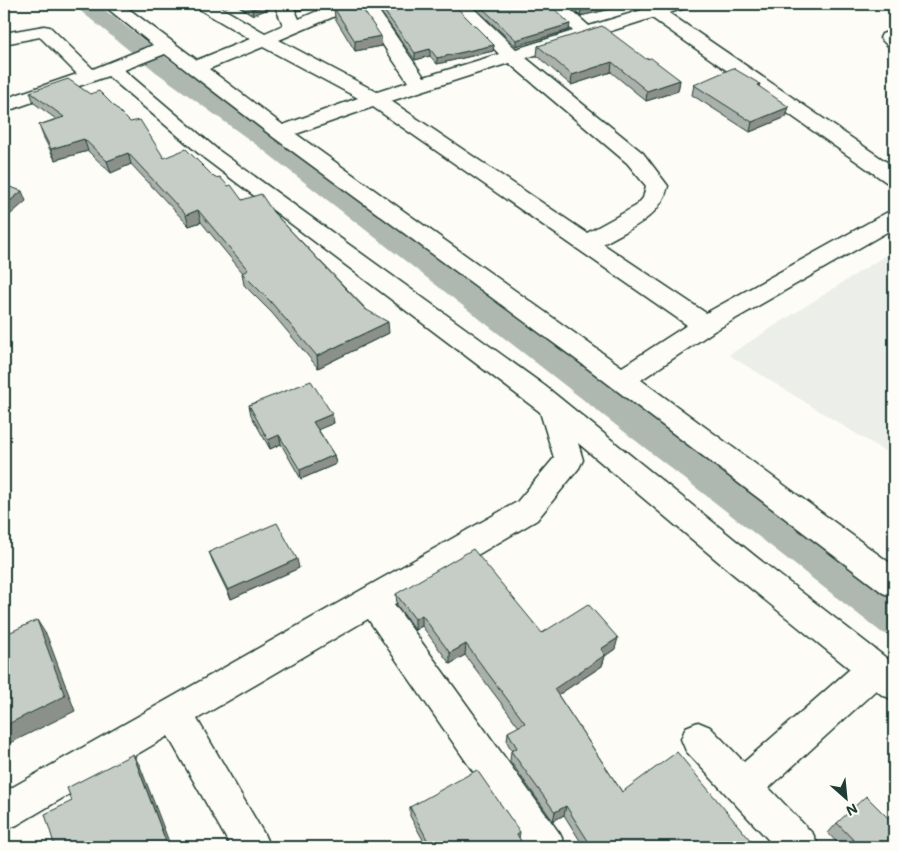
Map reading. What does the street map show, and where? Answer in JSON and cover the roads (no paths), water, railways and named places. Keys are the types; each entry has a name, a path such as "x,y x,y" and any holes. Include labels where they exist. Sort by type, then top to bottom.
{"street":[{"path":"111,4 280,133 622,380 894,583"},
{"path":"203,4 264,40 374,99 705,325"},
{"path":"283,4 293,26"},
{"path":"195,68 348,4"},
{"path":"365,4 420,85"},
{"path":"459,4 512,56 634,158 657,186 654,199 644,211 586,243"},
{"path":"554,4 585,33"},
{"path":"280,133 374,99 585,33 650,8 679,4"},
{"path":"650,8 894,177"},
{"path":"4,38 44,31 552,406 744,565 885,676 743,787"},
{"path":"894,36 889,38 894,41"},
{"path":"4,106 100,73 167,46"},
{"path":"622,380 705,325 894,218"},
{"path":"4,812 527,511 570,460 552,406"},
{"path":"372,600 548,847"},
{"path":"174,713 252,847"},
{"path":"698,740 800,847"}],"waterway":[{"path":"84,4 164,67 267,141 894,620"}]}
